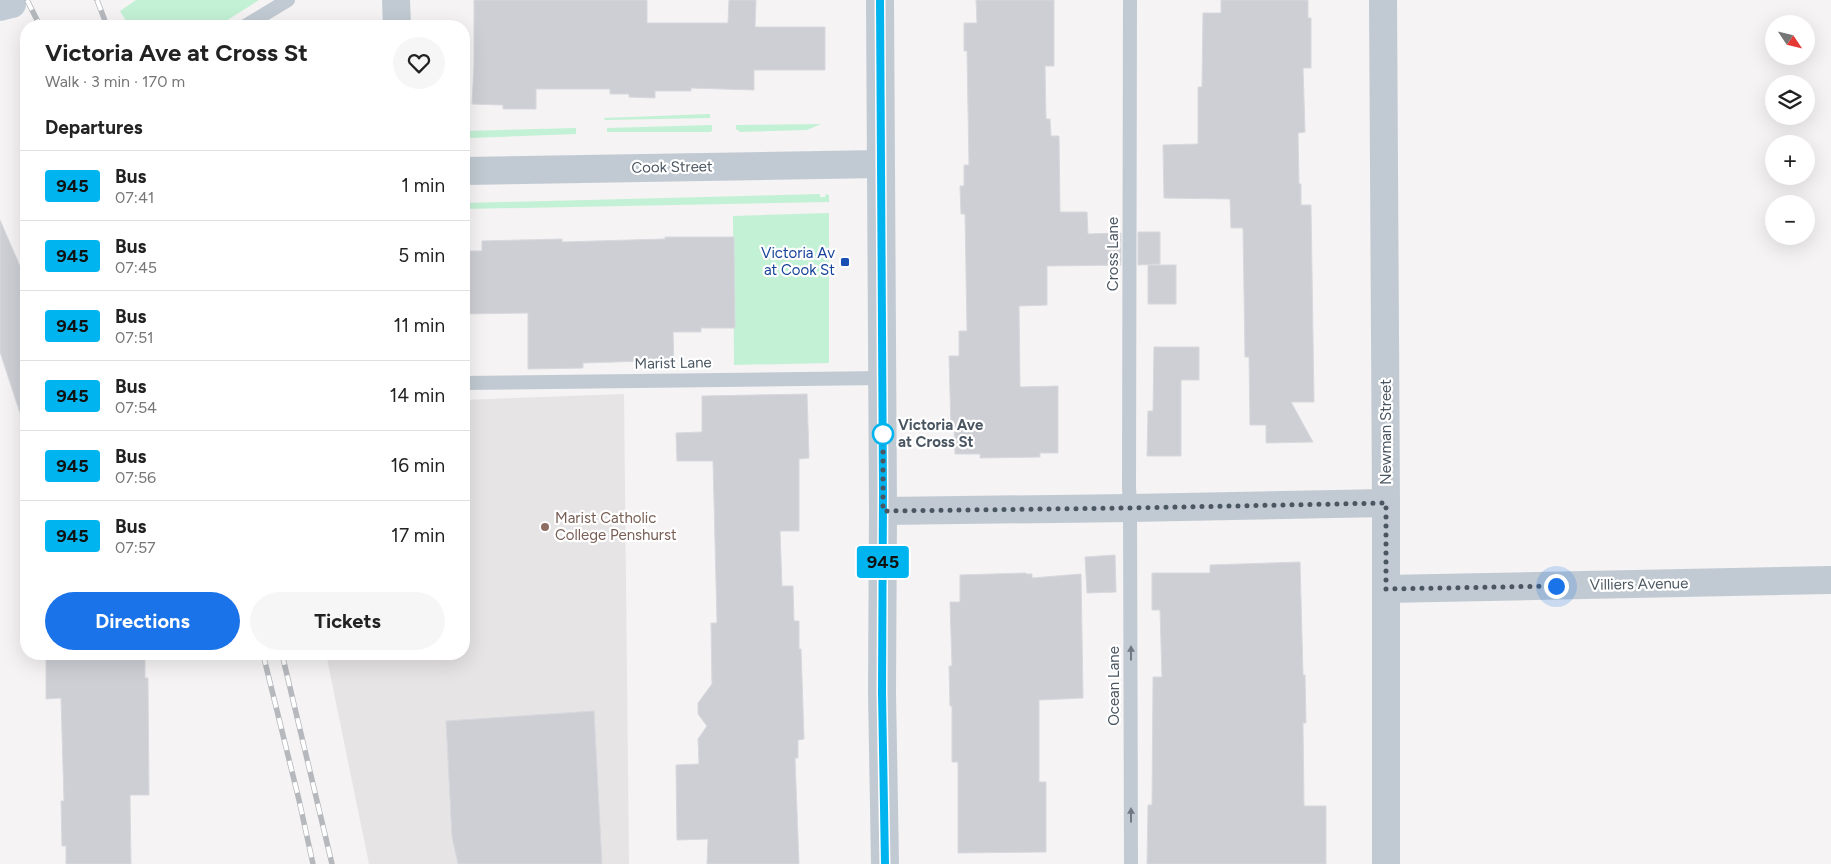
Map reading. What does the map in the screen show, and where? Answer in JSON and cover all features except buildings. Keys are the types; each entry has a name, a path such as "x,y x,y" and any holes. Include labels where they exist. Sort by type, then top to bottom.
{"street":[{"path":"396,0 397,20"},
{"path":"880,0 883,378 882,692 885,864"},
{"name":"Newman Street","path":"1383,0 1386,864"},
{"name":"Cook Street","path":"470,171 880,164"},
{"path":"883,511 1386,503"},
{"name":"Villiers Avenue","path":"1386,589 1831,580"}],"lane":[{"path":"255,20 288,0"},
{"name":"Cross Lane","path":"1130,0 1130,508"},
{"name":"Marist Lane","path":"470,383 883,378"},
{"name":"Ocean Lane","path":"1130,508 1131,864"}],"shaded area":[{"name":"Marist Catholic College Penshurst","path":"624,394 629,864 369,864 327,660 470,660 470,400"}],"green space":[{"path":"136,0 259,0 227,20 125,20 120,11"},
{"path":"710,114 710,118 605,120 604,118"},
{"path":"821,124 807,130 740,132 736,129 736,125"},
{"path":"712,125 712,131 710,132 607,132 607,128"},
{"path":"576,128 576,134 470,138 470,131"},
{"path":"820,194 820,197 825,197 826,194 829,195 829,202 470,209 470,203"},
{"path":"829,213 829,363 734,365 733,216"}],"railway":[{"path":"27,0 37,20"},
{"path":"97,0 105,20"},
{"path":"264,660 313,864"},
{"path":"283,660 332,864"}],"bus line":[{"name":"945","path":"880,0 883,378 882,692 885,864"}],"place":[{"name":"Victoria Av at Cook St","path":"845,262"},
{"name":"Victoria Ave at Cross St","path":"883,434"},
{"name":"Marist Catholic College Penshurst","path":"545,527"}],"route":[{"path":"883,434 883,511 1386,503 1386,589 1556,586"}]}
